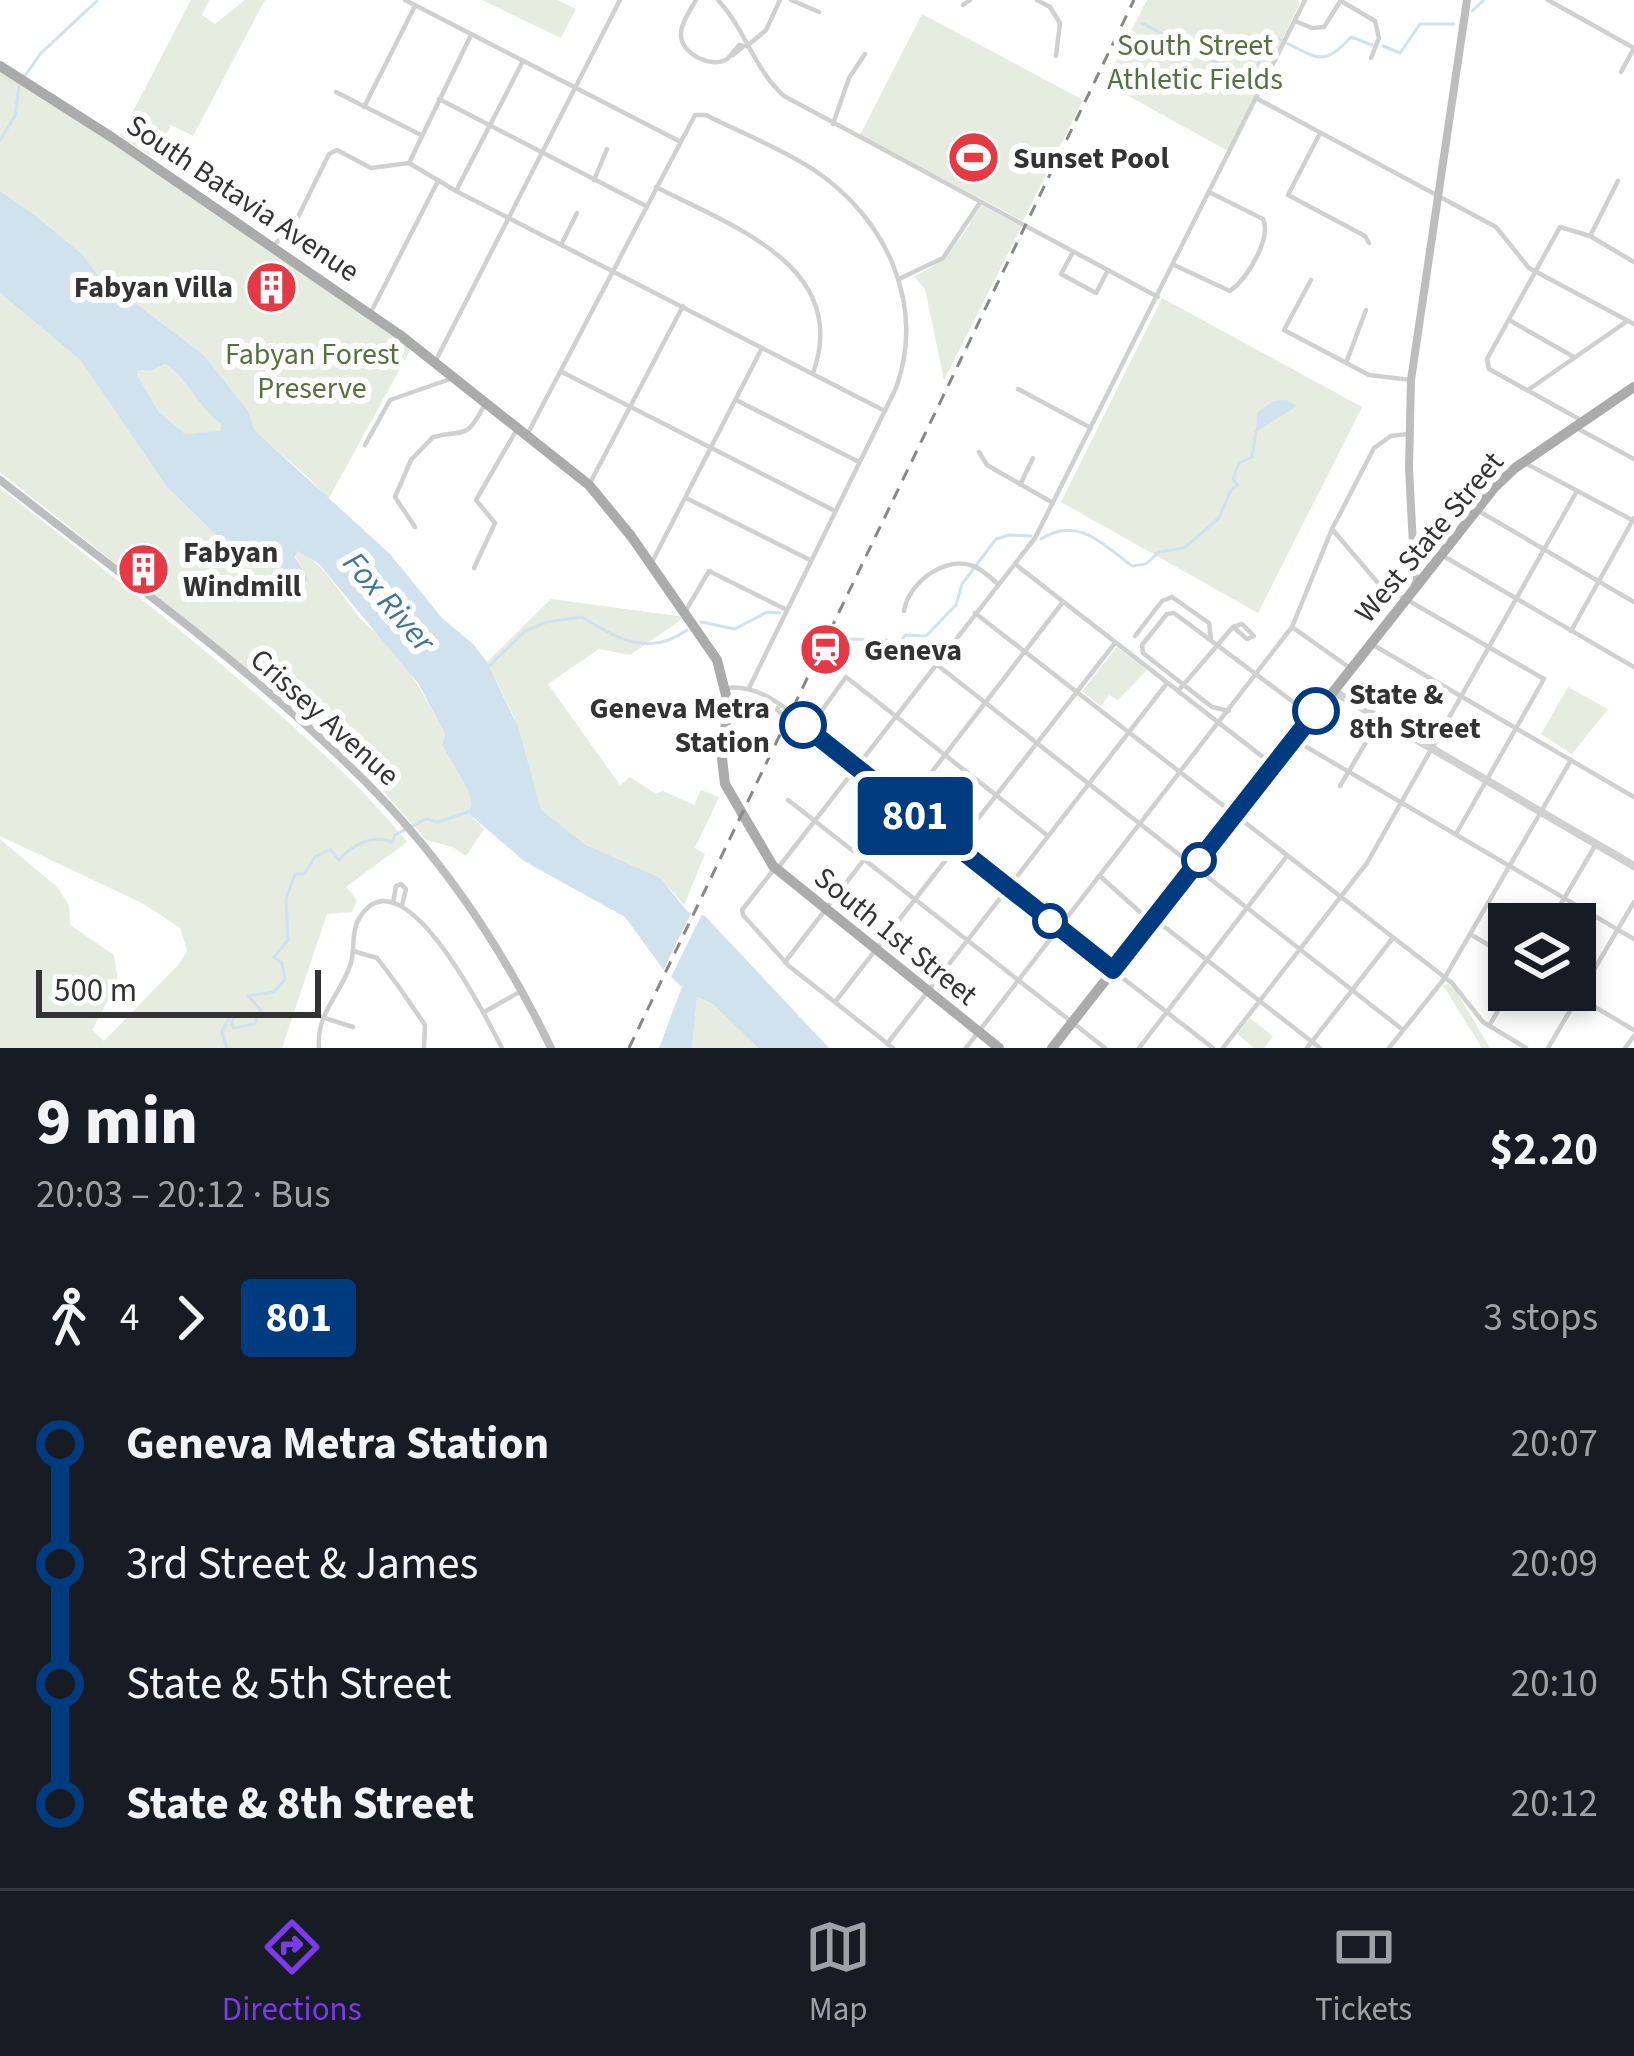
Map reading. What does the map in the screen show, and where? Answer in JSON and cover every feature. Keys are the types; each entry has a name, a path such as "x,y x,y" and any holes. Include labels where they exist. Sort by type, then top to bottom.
{"main road":[{"path":"1415,586 1408,434 1411,380 1467,0"},
{"name":"South Batavia Avenue","path":"0,66 370,314 590,485 717,660 726,688 726,726"},
{"name":"West State Street","path":"1052,1048 1505,477 1634,387"},
{"name":"Crissey Avenue","path":"0,480 238,669 404,824 513,969 551,1048"},
{"name":"South 1st Street","path":"726,726 722,758 726,789 776,867 999,1048"}],"street":[{"path":"405,0 679,141"},
{"path":"435,362 620,0"},
{"path":"696,0 681,28 683,46 716,63 733,55"},
{"path":"718,0 777,90 1158,297"},
{"path":"747,46 766,30 780,0"},
{"path":"791,0 819,12"},
{"path":"963,5 970,0"},
{"path":"1037,0 1052,4 1060,23 1056,56"},
{"path":"1167,683 890,1046 785,962 742,910 1035,538 1305,0"},
{"path":"1294,21 1321,28 1331,21 1341,0 1381,26 1371,58"},
{"path":"1548,0 1634,48 1622,72"},
{"path":"364,107 416,6"},
{"path":"409,163 472,34"},
{"path":"833,124 849,78 865,54"},
{"path":"456,191 523,62"},
{"path":"336,92 421,135"},
{"path":"1256,98 1500,230 1520,260 1535,271 1631,322"},
{"path":"439,99 646,206"},
{"path":"473,568 495,523 476,500 561,371 679,141 695,115 706,115 835,184 880,237 907,311 901,374 749,688"},
{"path":"1320,133 1289,196 1365,236 1369,243"},
{"path":"594,180 607,148"},
{"path":"271,247 292,230 329,154 338,150 371,168 409,163 885,411"},
{"path":"370,314 438,181"},
{"path":"1590,236 1618,181"},
{"path":"656,187 768,246 793,267 817,312 820,346 813,373"},
{"path":"1174,265 1230,291 1240,283 1266,234 1263,219 1210,192"},
{"path":"899,279 943,258 980,202"},
{"path":"562,244 577,213"},
{"path":"1634,262 1590,236 1560,227 1486,364 1634,459"},
{"path":"1073,252 1061,274 1096,293 1108,270"},
{"path":"1311,280 1284,330 1369,375 1411,380"},
{"path":"590,485 683,306"},
{"path":"1346,363 1366,310"},
{"path":"1509,320 1574,357"},
{"path":"1528,390 1631,322"},
{"path":"651,564 762,348"},
{"path":"561,371 835,511"},
{"path":"365,446 390,400 455,377"},
{"path":"1018,389 1091,428"},
{"path":"736,400 859,462"},
{"path":"415,527 395,497 402,474 433,436 462,435 470,430 486,401"},
{"path":"966,1048 1292,627 1332,529 1374,448 1391,436 1408,434"},
{"path":"979,452 985,462 1054,503"},
{"path":"1019,485 1033,458"},
{"path":"1523,463 1634,520 1571,631"},
{"path":"1223,1048 1367,863 1577,491"},
{"path":"686,497 810,560"},
{"path":"1477,510 1634,602"},
{"path":"1332,529 1378,583 1544,679 1456,834"},
{"path":"1440,554 1634,667"},
{"path":"904,611 909,593 935,570 966,564 998,584"},
{"path":"1015,564 1273,765"},
{"path":"685,612 709,571 785,609"},
{"path":"1135,636 1162,601 1172,597 1210,623 1214,641"},
{"path":"785,962 1063,602"},
{"path":"1229,711 1212,707 1143,653 1142,645 1171,612 1312,716"},
{"path":"975,613 1444,979 1489,1026 1526,1048"},
{"path":"1178,691 1214,641 1233,626"},
{"path":"1292,627 1350,668"},
{"path":"835,1002 1115,643"},
{"path":"1370,643 1634,797"},
{"path":"935,664 1403,1030"},
{"path":"806,730 846,677 1048,836"},
{"path":"726,688 749,688 778,707 1213,1048"},
{"path":"1332,690 1634,866"},
{"path":"1340,786 1380,718"},
{"path":"1293,739 1634,939"},
{"path":"1389,1048 1444,979 1571,760"},
{"path":"788,800 1105,1048"},
{"path":"1561,903 1596,844"},
{"path":"1139,1048 1287,856"},
{"path":"1101,877 1309,1045 1320,1048"},
{"path":"392,903 400,884 406,889 402,905"},
{"path":"1596,966 1634,902"},
{"path":"319,1048 322,1017 348,971 358,919 367,909 392,903 402,905 437,943 484,1012 502,1048"},
{"path":"1471,934 1488,944"},
{"path":"1309,1045 1392,938"},
{"path":"353,951 376,958 399,987 425,1024 424,1048"},
{"path":"484,1012 523,990"},
{"path":"1596,1009 1634,1033 1625,1048"},
{"path":"1489,1026 1498,1011"},
{"path":"1548,1048 1570,1011"},
{"path":"322,1017 353,1027"}],"green space":[{"path":"191,0 209,0 202,15 215,24 245,0 265,0 193,136 171,125 154,158 120,136"},
{"path":"482,0 557,0 576,9 561,38"},
{"name":"South Street Athletic Fields","path":"1147,0 1300,3 1228,151 1105,83"},
{"path":"922,14 1083,100 1023,221 860,135"},
{"name":"Fabyan Forest Preserve","path":"0,71 83,120 412,347 328,500 254,431 248,411 204,355 98,275 83,255 0,191"},
{"path":"981,205 1022,226 944,380 925,289 914,276 946,256"},
{"path":"0,293 81,361 166,486 215,534 278,565 303,584 309,580 295,556 297,550 308,557 389,645 445,734 442,745 469,792 467,812 484,829 466,856 426,840 372,778 243,665 0,472"},
{"path":"1162,298 1362,407 1258,613 1061,502"},
{"name":"Fabyan Forest Preserve","path":"165,364 221,424 221,432 185,434 158,411 137,374"},
{"path":"0,488 277,712 354,783 407,842 346,887 357,900 352,912 327,914 282,1048 0,1048 0,839 57,887 69,905 70,925 114,955 118,982 92,1030 104,1041 187,951 180,928 142,903 0,836"},
{"path":"551,599 685,617 630,655 599,649 548,684 620,785 630,777 656,794 663,791 694,805 701,790 719,797 695,848 705,854 684,905 669,888 586,845 540,810 514,717 487,662"},
{"path":"1117,647 1147,670 1118,700 1109,695 1101,706 1082,691"},
{"path":"1568,687 1608,709 1572,754 1541,734"},
{"path":"1448,984 1490,1048 1482,1048 1443,985"},
{"path":"697,997 713,1004 758,1048 692,1048"},
{"path":"1250,1018 1273,1036 1264,1048 1254,1048 1237,1034"}],"water":[{"name":"Fox River","path":"0,191 83,255 98,275 204,355 248,411 254,430 390,554 442,618 474,645 518,727 541,810 586,845 660,878 688,912 705,916 829,1048 758,1048 713,1004 697,997 692,1048 659,1048 682,987 625,917 524,861 467,812 469,792 442,745 445,734 418,683 318,563 297,551 295,557 309,580 303,584 278,565 215,534 166,486 81,361 0,293","holes":["165,364 221,424 221,431 185,434 158,411 138,370 151,371"]},
{"path":"1286,400 1297,406 1256,432 1257,413 1273,401"}],"pier":[{"path":"694,907 704,910 669,981 661,975"}],"waterway":[{"path":"1472,11 1484,0"},
{"path":"24,77 41,53 97,1"},
{"path":"1142,23 1245,78 1253,74 1272,36 1281,40"},
{"path":"1383,46 1400,53 1420,24 1454,24"},
{"path":"1287,43 1321,57 1335,52 1351,37 1372,45"},
{"path":"0,140 15,116 19,85"},
{"path":"1041,539 1054,532 1078,531 1132,566 1146,564 1159,552 1184,548 1219,518 1238,485 1233,479 1239,463 1252,457 1256,432"},
{"path":"846,639 886,640 897,647 905,635 926,636 956,605 962,584 996,539 1031,536"},
{"path":"701,622 735,629 767,612 780,613"},
{"path":"488,667 525,631 547,622 582,617 620,638 646,644 687,630"},
{"path":"227,1048 222,1032 230,1015 234,1028 254,1024 261,1010 248,996 274,992 285,979 282,963 274,957 288,940 286,899 295,874 304,874 315,857 330,849 339,860 363,842 392,842 395,835 426,819 438,822 468,812"}],"railway":[{"path":"629,1048 1134,0"}],"bus line":[{"name":"801","path":"803,725 1113,970 1316,711"}],"place":[{"name":"Sunset Pool","path":"974,158"},
{"name":"Fabyan Villa","path":"272,287"},
{"name":"Fabyan Windmill","path":"144,569"},
{"name":"Geneva","path":"825,650"},
{"name":"State & 8th Street","path":"1316,711"},
{"name":"Geneva Metra Station","path":"803,725"}]}
